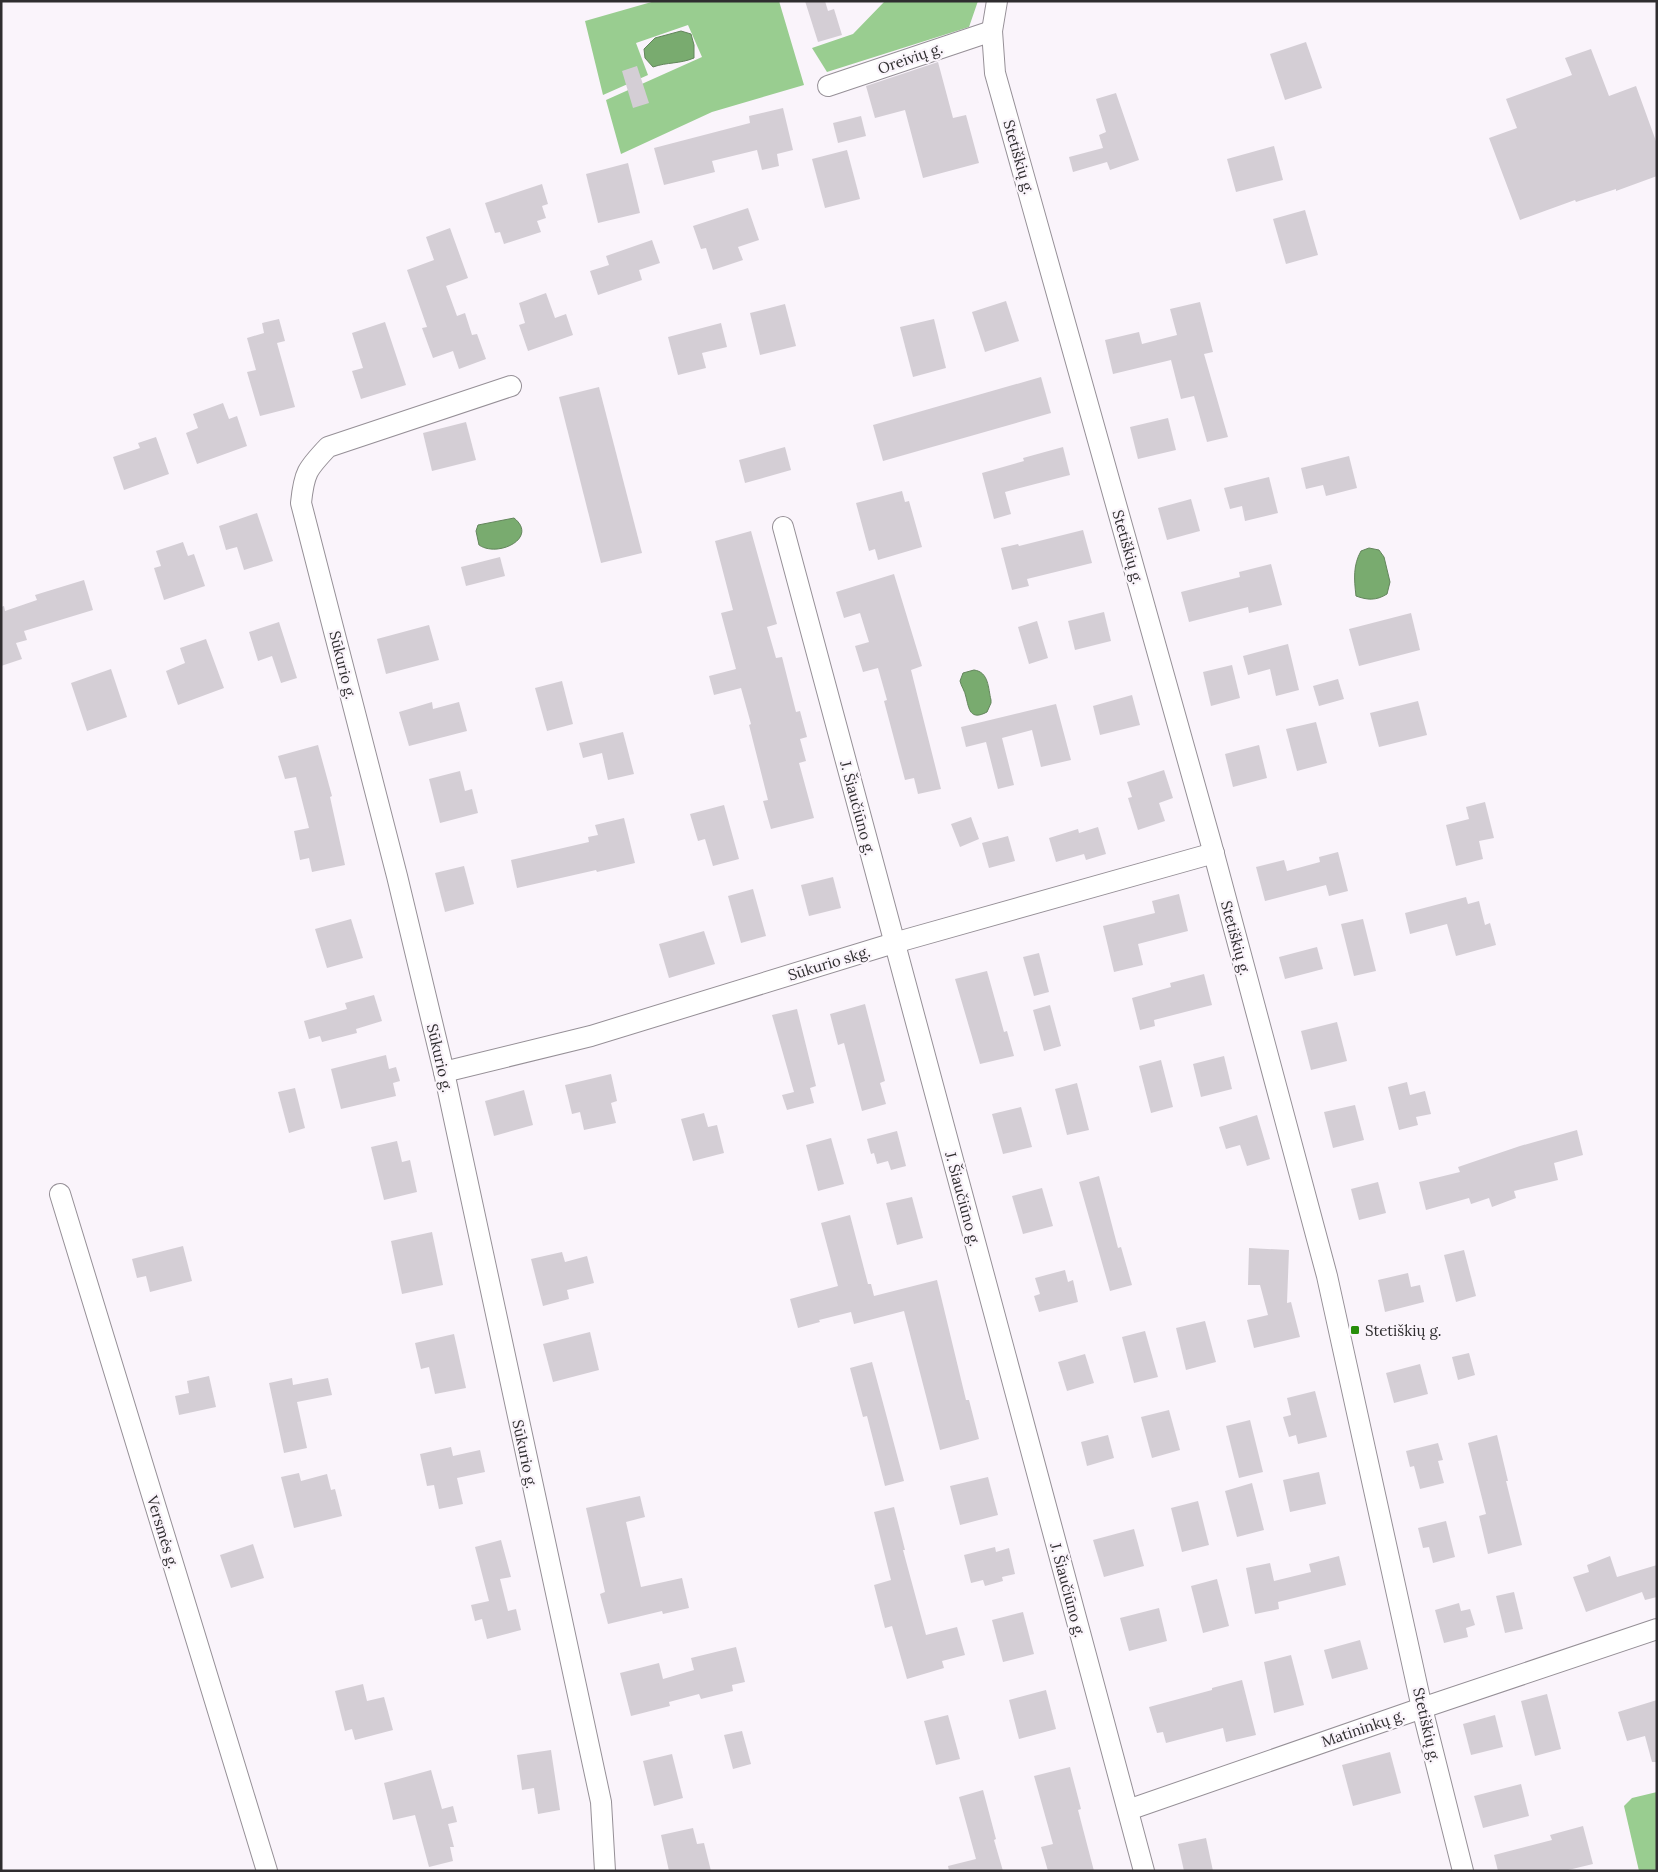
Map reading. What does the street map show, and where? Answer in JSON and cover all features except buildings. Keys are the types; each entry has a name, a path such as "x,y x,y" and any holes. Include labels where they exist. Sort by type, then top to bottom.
{"street":[{"name":"Stetiškių g.","path":"997,1 992,31 995,73 1214,853 1328,1276 1422,1708 1463,1871"},
{"name":"Oreivių g.","path":"828,86 992,31"},
{"name":"Sūkurio g.","path":"511,386 328,448 309,467 303,486 301,503 397,876 444,1072 601,1802 605,1871"},
{"name":"J. Šiaučiūno g.","path":"783,527 1144,1871"},
{"name":"Sūkurio skg.","path":"444,1072 591,1036 894,943 1214,853"},
{"name":"Versmės g.","path":"60,1194 266,1871"},
{"name":"Matininkų g.","path":"1128,1810 1657,1629"}],"shaded area":[{"path":"655,1 779,1 804,85 712,112 621,154 606,100 702,57 688,25 636,43 648,75 603,95 585,21"},
{"path":"885,1 978,1 969,27 827,72 812,48 853,34"},
{"path":"681,31 691,34 694,45 694,58 653,67 645,58 644,49 655,38"},
{"path":"514,518 520,525 522,532 519,539 513,544 496,549 479,545 476,531 478,525"},
{"path":"1369,548 1379,550 1384,557 1390,582 1387,594 1371,599 1356,596 1355,584 1355,567 1358,556 1361,551"},
{"path":"974,670 979,671 985,677 991,700 987,712 977,715 969,709 960,681 963,673"},
{"path":"1657,1792 1657,1871 1639,1871 1624,1806 1632,1798"}],"place":[{"name":"Stetiškių g.","path":"1355,1330"}]}
